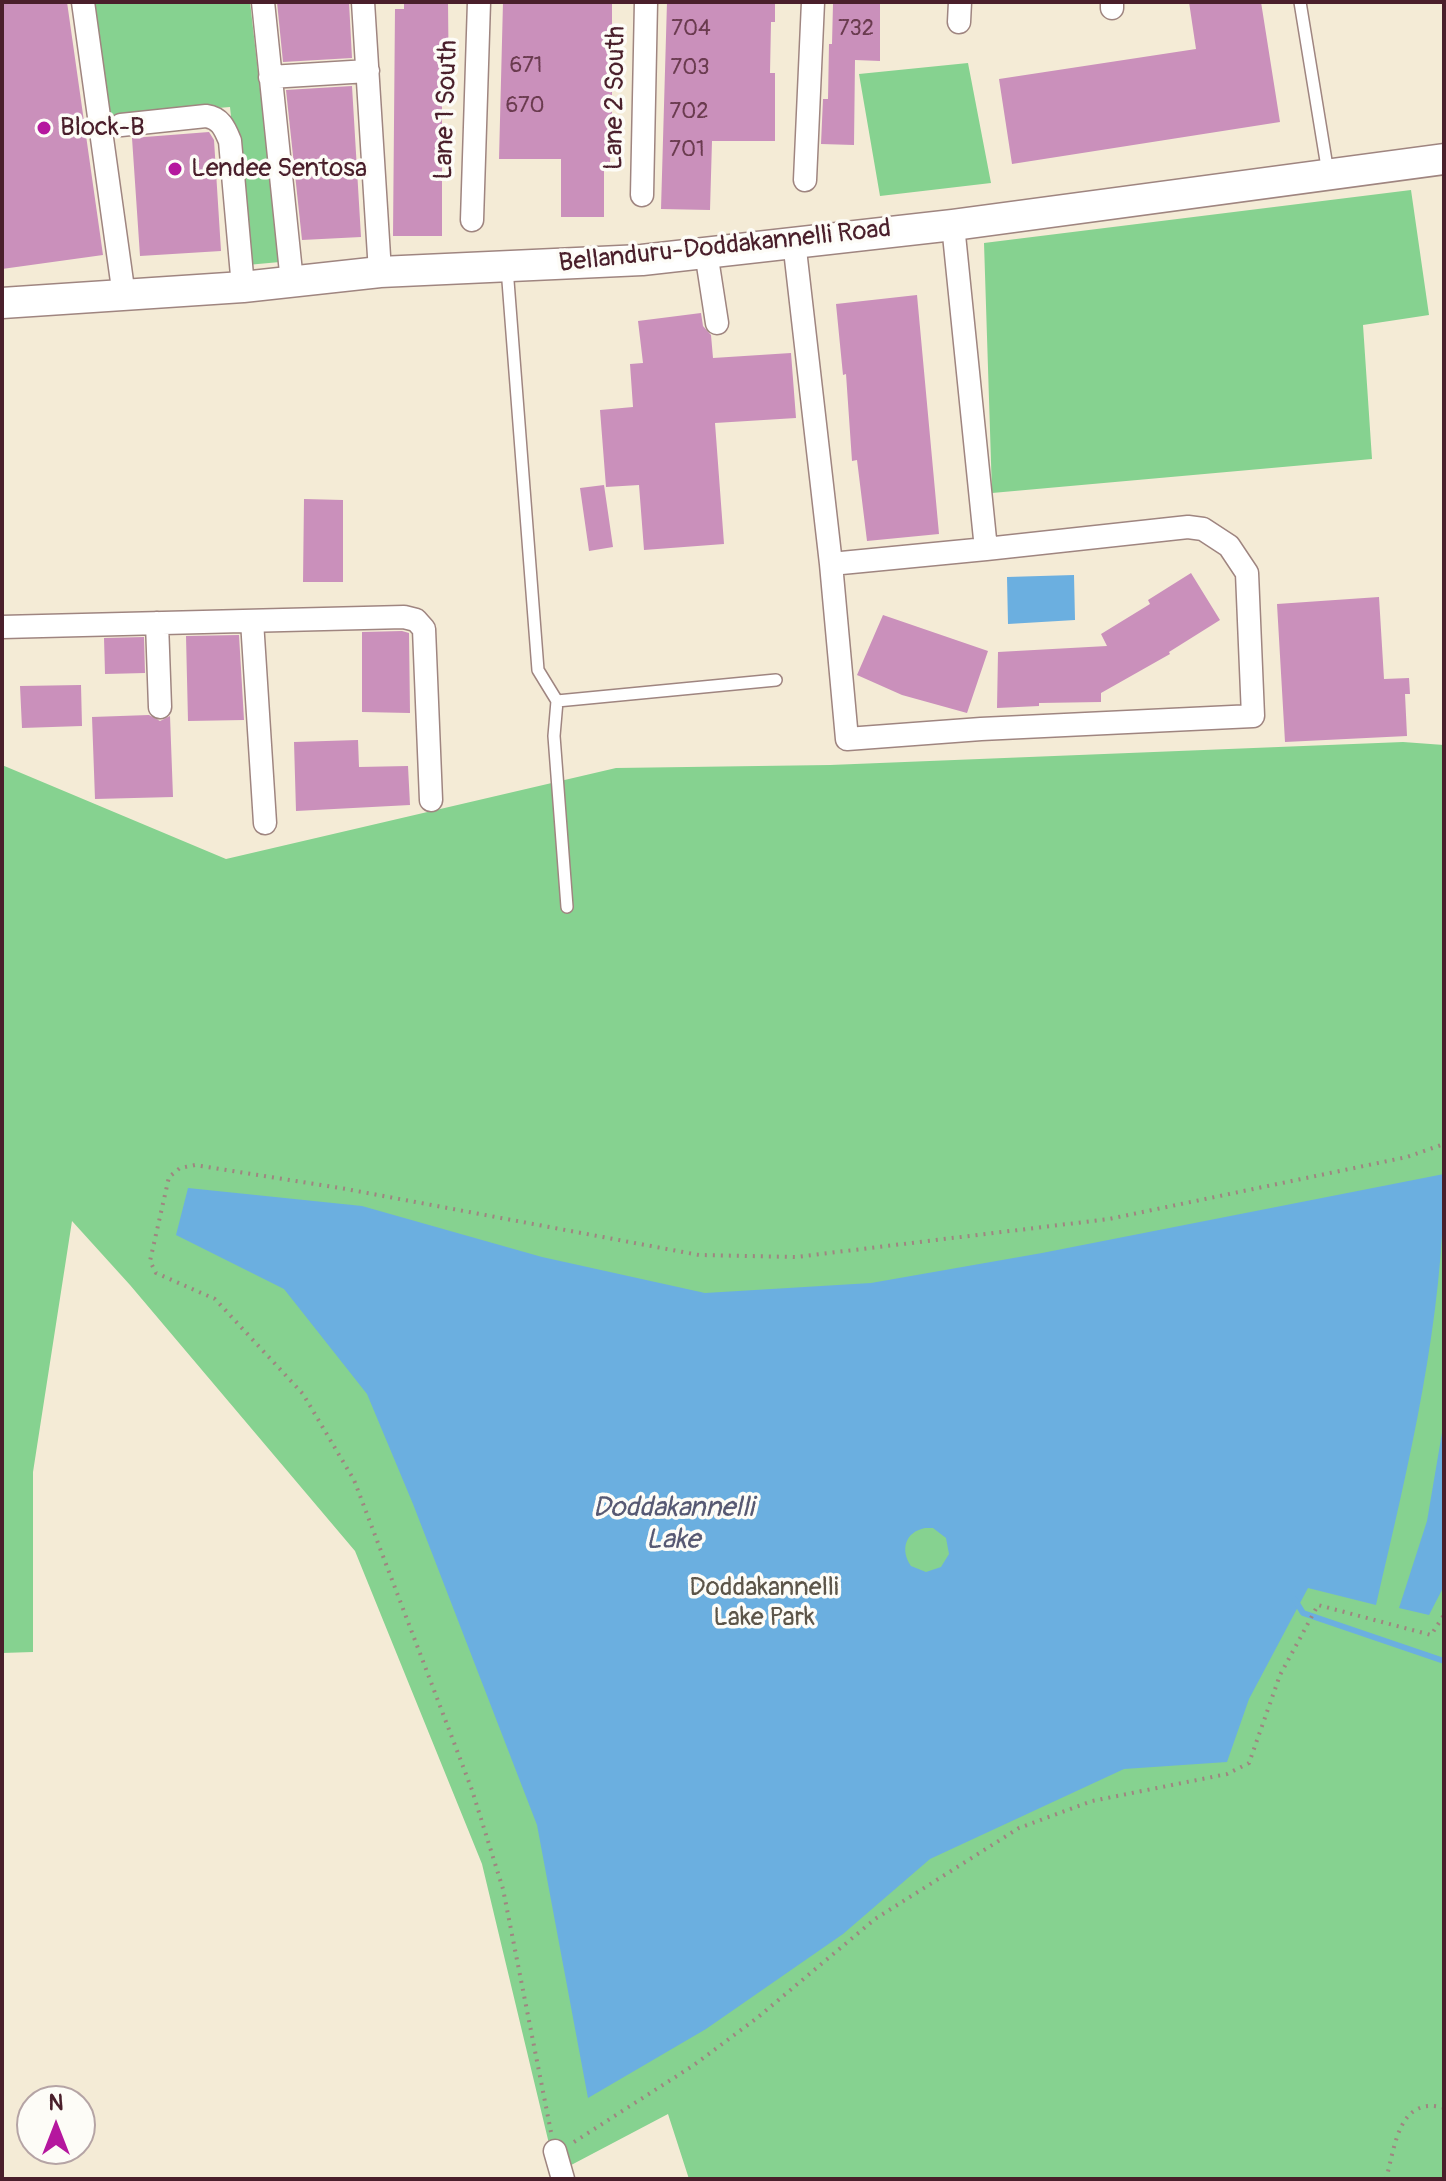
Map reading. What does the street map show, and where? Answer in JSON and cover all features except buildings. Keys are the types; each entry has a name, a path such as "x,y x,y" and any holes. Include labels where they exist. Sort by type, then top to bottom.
{"street":[{"path":"83,2 91,88 124,296"},
{"path":"263,2 292,282"},
{"path":"363,2 380,272"},
{"name":"Lane 1 South","path":"472,220 479,2"},
{"name":"Lane 2 South","path":"642,195 646,2"},
{"path":"805,180 813,2"},
{"path":"270,77 368,71"},
{"path":"121,125 206,116 213,117 225,128 230,141 243,287"},
{"name":"Bellanduru-Doddakannelli Road","path":"2,303 243,287 380,272 642,260 953,225 1444,159"},
{"path":"953,225 986,549"},
{"path":"794,241 831,564 847,739 981,729 1253,716 1247,573 1229,546 1203,529 1188,527 831,564"},
{"path":"706,252 717,323"},
{"path":"2,627 404,617 416,620 424,629 431,800"},
{"path":"252,621 265,823"},
{"path":"157,623 160,707"},
{"path":"555,2151 563,2179"}],"lane":[{"path":"1300,2 1328,174"},
{"path":"507,267 538,670 557,701 554,736 567,907"},
{"path":"557,701 776,680"}],"path":[{"path":"1444,1144 1407,1157 1109,1219 796,1257 699,1255 346,1189 195,1165 180,1168 169,1177 150,1261 156,1273 215,1299 303,1394 354,1480 472,1790 503,1889 555,2151 585,2137 694,2065 757,2018 875,1919 1019,1828 1092,1801 1227,1774 1249,1763 1280,1675 1318,1605 1431,1635 1444,1615"},
{"path":"1386,2179 1403,2121 1409,2113 1434,2105 1444,2108"}],"green space":[{"path":"95,2 250,2 280,262 247,265 230,107 110,117"},
{"path":"968,63 991,183 880,196 859,74"},
{"path":"1411,190 1429,315 1363,325 1372,459 992,493 984,243"},
{"name":"Doddakannelli Lake Park","path":"1403,742 1444,745 1444,2179 689,2179 668,2114 556,2173 482,1864 355,1551 72,1221 33,1472 33,1652 2,1653 2,765 226,859 616,768 830,765"}],"water":[{"path":"1074,575 1075,620 1008,624 1007,577"},
{"name":"Doddakannelli Lake","path":"1444,1174 1438,1283 1431,1337 1412,1445 1376,1605 1308,1588 1249,1699 1227,1762 1124,1769 930,1859 843,1934 706,2029 588,2098 537,1825 413,1504 367,1394 284,1289 176,1235 188,1188 362,1206 542,1257 705,1293 871,1283 1042,1253","holes":["933,1528 946,1538 949,1554 941,1567 926,1572 911,1566 905,1548 913,1533"]},
{"path":"1444,1421 1444,1586 1429,1615 1399,1608 1427,1521"}],"waterway":[{"path":"1295,1600 1303,1613 1444,1661"}],"place":[{"name":"Block-B","path":"44,128"},
{"name":"Lendee Sentosa","path":"175,169"}]}
